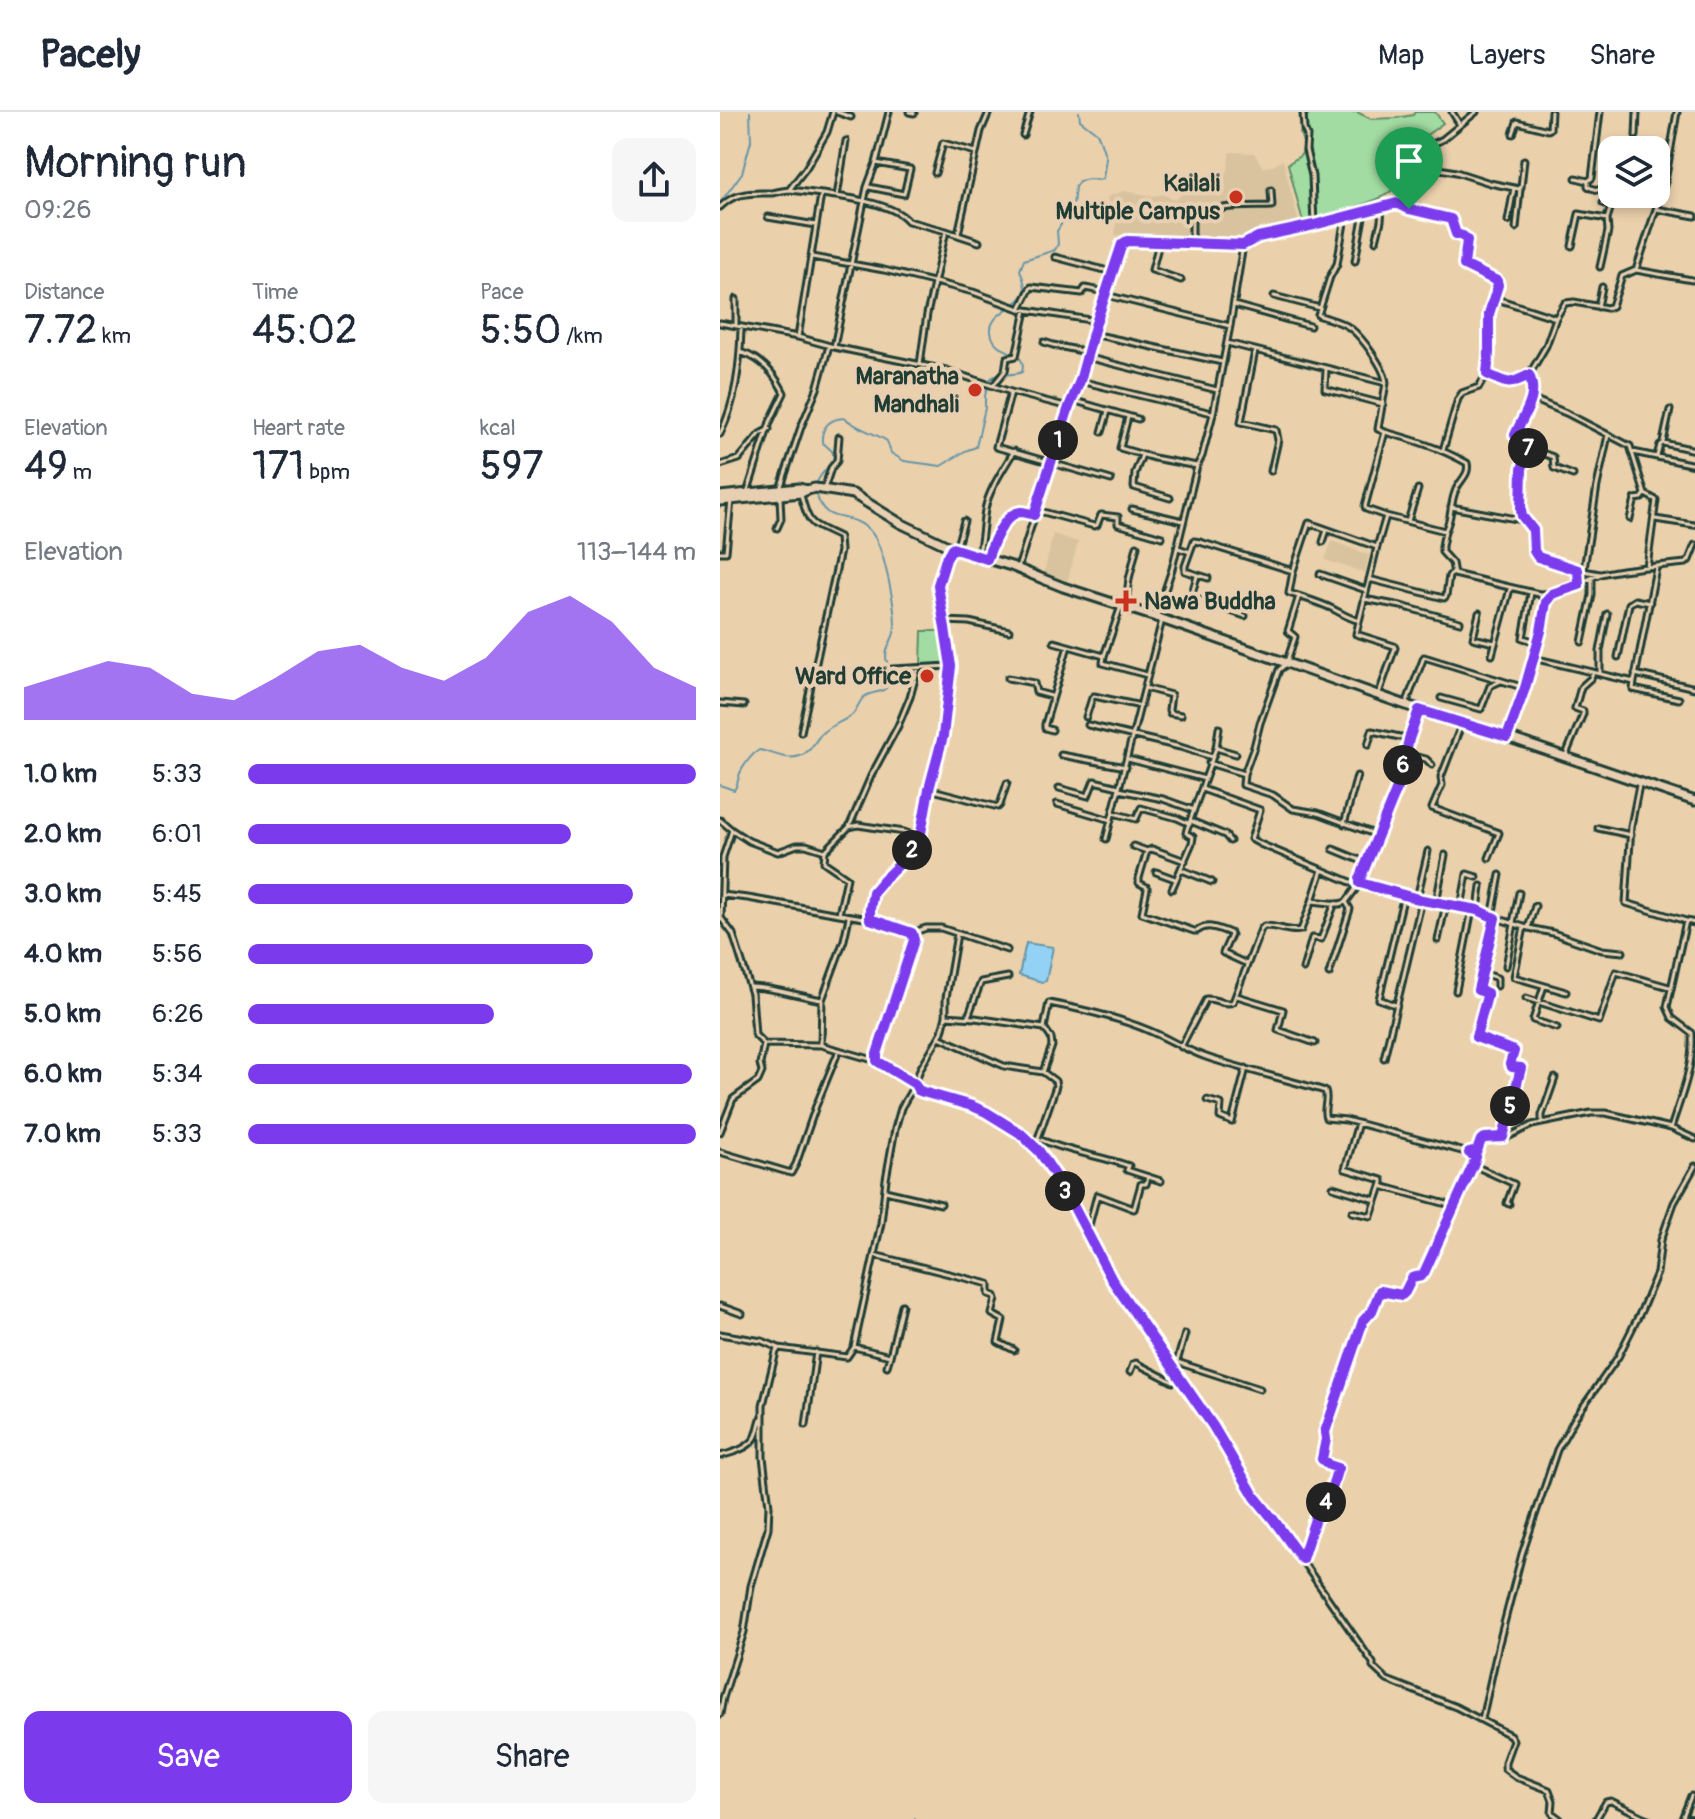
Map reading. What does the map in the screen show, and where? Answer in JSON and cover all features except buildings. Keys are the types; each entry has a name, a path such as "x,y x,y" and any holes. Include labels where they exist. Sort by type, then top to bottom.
{"main road":[{"path":"720,498 731,500 799,488 804,492 824,489 853,494 900,523 954,548 1419,710 1695,801"},
{"path":"720,498 747,493 780,493"}],"street":[{"path":"789,190 806,168 835,112 851,117"},
{"path":"777,528 781,519 780,493 832,346 867,187 889,112"},
{"path":"958,234 976,152 989,112"},
{"path":"1023,135 1030,112"},
{"path":"1452,112 1460,125"},
{"path":"1397,203 1426,150 1476,112"},
{"path":"1513,134 1517,122 1550,129 1551,112"},
{"path":"1588,181 1592,178 1600,112"},
{"path":"1636,136 1637,112"},
{"path":"1670,157 1677,112"},
{"path":"1303,113 1312,176 1314,225"},
{"path":"837,196 846,141"},
{"path":"935,173 943,143 976,152"},
{"path":"1516,228 1524,160"},
{"path":"867,187 904,194 910,169 876,163"},
{"path":"1418,165 1520,189"},
{"path":"1576,178 1588,181"},
{"path":"1588,181 1589,187 1598,190"},
{"path":"1508,221 1514,188"},
{"path":"720,207 731,198 745,194 789,190 837,196 866,201 904,215 908,221 979,242"},
{"path":"1192,244 1192,216 1200,212 1272,206 1271,190"},
{"path":"798,337 821,194"},
{"path":"1018,569 1112,272 1122,244 1127,241 1243,245 1258,237 1397,203 1451,219 1456,234 1467,240 1464,265 1497,281 1498,285 1489,314 1487,374 1479,387 1462,393 1458,399 1443,450"},
{"path":"1376,241 1382,207"},
{"path":"1600,267 1610,208"},
{"path":"1636,270 1656,209 1695,216"},
{"path":"1355,261 1364,212"},
{"path":"1572,246 1579,214 1607,219"},
{"path":"768,217 816,225"},
{"path":"1345,217 1337,264 1319,316 1344,324 1359,337 1381,365 1386,383 1378,429 1443,450 1467,463 1465,477 1454,493 1442,546 1442,552 1452,563 1453,573"},
{"path":"920,364 927,314 946,231"},
{"path":"1159,243 1152,270 1181,280"},
{"path":"1106,839 1141,706 1183,521 1213,414 1243,245"},
{"path":"812,257 935,282 1020,309 1097,321"},
{"path":"1055,257 1112,272"},
{"path":"1487,374 1514,384 1529,375 1565,303 1612,306 1622,276 1636,270 1692,280"},
{"path":"1020,309 1031,287 1082,293 1085,288 1101,291"},
{"path":"1598,307 1602,287"},
{"path":"1106,295 1230,326"},
{"path":"1274,296 1320,308"},
{"path":"1494,298 1556,318"},
{"path":"720,434 733,400 740,352 736,299"},
{"path":"1234,305 1310,326"},
{"path":"993,386 1005,371 1007,358 1016,356 1026,310"},
{"path":"720,323 946,370 1069,407"},
{"path":"1093,334 1223,362"},
{"path":"1044,342 1217,390"},
{"path":"1227,343 1386,383"},
{"path":"1255,351 1241,422 1276,430 1278,440 1271,471"},
{"path":"740,352 762,362 784,393 747,493"},
{"path":"1326,369 1325,389 1383,404"},
{"path":"1529,375 1533,399 1515,435 1528,448 1553,457 1554,468 1573,475"},
{"path":"1080,381 1213,414"},
{"path":"1011,392 996,447 1111,480"},
{"path":"1533,399 1630,446 1645,494 1656,500 1647,567"},
{"path":"1072,400 1138,419"},
{"path":"1657,456 1670,410"},
{"path":"1102,432 1108,411"},
{"path":"1128,417 1120,448 1197,466"},
{"path":"720,465 739,459 760,434 769,429"},
{"path":"1385,432 1366,509 1445,531"},
{"path":"1583,571 1608,435"},
{"path":"824,489 831,468 837,461 839,437"},
{"path":"1663,443 1695,450"},
{"path":"1528,448 1522,469 1522,516 1533,530 1534,551 1538,557 1600,574 1686,563 1695,545"},
{"path":"978,555 988,499 1014,451"},
{"path":"1633,452 1695,465"},
{"path":"1142,455 1135,473 1134,487 1170,498"},
{"path":"1408,521 1418,489"},
{"path":"801,732 840,551 839,537 810,523 806,515 804,492"},
{"path":"1630,519 1635,499 1645,494"},
{"path":"720,552 726,552 731,500"},
{"path":"1451,507 1516,519 1522,516"},
{"path":"1132,509 1183,521"},
{"path":"987,559 996,537 1011,515 1018,512 1035,512 1094,526 1101,515 1112,515 1118,517 1118,524 1162,537"},
{"path":"1378,695 1395,648 1356,634 1386,516"},
{"path":"1655,519 1694,525"},
{"path":"870,919 873,892 906,858 920,838 943,736 951,666 938,585 964,521"},
{"path":"1359,620 1347,618 1288,591 1309,523 1377,547"},
{"path":"1323,542 1327,530"},
{"path":"1208,578 1185,571 1194,541 1293,571"},
{"path":"1137,546 1128,593 1103,663 1148,675"},
{"path":"1178,548 1190,552"},
{"path":"1656,567 1633,689 1679,699"},
{"path":"1578,570 1579,585"},
{"path":"1453,573 1539,594 1552,594 1600,574"},
{"path":"1369,579 1444,598 1449,576 1453,573"},
{"path":"1320,574 1366,590"},
{"path":"1197,576 1191,597 1245,616"},
{"path":"1582,642 1592,595 1592,579"},
{"path":"1492,655 1510,588"},
{"path":"1531,593 1523,638 1537,642"},
{"path":"1539,594 1546,602"},
{"path":"1507,737 1525,688 1546,602 1552,594"},
{"path":"1299,596 1288,631 1295,637 1286,664 1279,670 1243,785 1273,795 1293,809 1318,813 1378,836"},
{"path":"1364,599 1460,622"},
{"path":"1618,657 1629,604 1635,600 1650,603"},
{"path":"1479,613 1473,638 1495,643"},
{"path":"1600,674 1600,651 1607,614"},
{"path":"944,621 969,622 1009,631"},
{"path":"1054,642 1104,656"},
{"path":"1052,730 1045,727 1068,646"},
{"path":"1406,705 1424,657 1525,688"},
{"path":"1533,658 1634,682"},
{"path":"892,669 951,666"},
{"path":"839,914 847,878 824,862 825,851 849,827 871,776 898,726 918,668"},
{"path":"1565,757 1583,714 1575,708 1581,687 1593,672"},
{"path":"1635,674 1695,688"},
{"path":"1008,678 1034,683 1036,692 1052,696"},
{"path":"1441,698 1481,709 1490,686 1501,681"},
{"path":"1145,688 1171,695 1170,713 1181,715"},
{"path":"1086,717 1093,696 1141,706"},
{"path":"720,703 744,705"},
{"path":"1312,901 1346,902 1360,883 1400,781 1419,710"},
{"path":"1462,723 1432,808 1499,833 1489,858"},
{"path":"1088,725 1212,757"},
{"path":"1172,889 1193,837 1186,833 1216,748 1219,728"},
{"path":"1368,745 1372,731 1409,739"},
{"path":"1216,748 1236,754"},
{"path":"1406,754 1426,759 1432,765"},
{"path":"1061,755 1126,767"},
{"path":"1128,759 1206,779"},
{"path":"1209,763 1244,774"},
{"path":"1344,824 1357,776"},
{"path":"1059,788 1088,796 1094,781 1194,810"},
{"path":"1639,782 1626,903 1695,923"},
{"path":"929,789 998,807 1007,783"},
{"path":"1202,789 1260,810 1251,836 1253,841 1347,881 1436,903 1475,909 1526,928 1553,933 1602,950 1623,952"},
{"path":"1057,804 1111,820"},
{"path":"1113,813 1136,819 1141,808 1191,822 1225,835 1230,841"},
{"path":"720,820 749,841 778,852 797,845 825,851"},
{"path":"849,827 880,827 920,838"},
{"path":"1598,828 1631,835"},
{"path":"732,830 722,846 721,915 733,934 750,987 755,1035 764,1044 821,1045 877,1061 915,1084 918,1090 986,1112 1020,1133 1035,1147 1065,1190 1112,1280 1213,1426 1255,1497 1302,1559 1380,1674 1387,1680 1482,1719 1510,1735 1513,1740 1505,1769 1516,1777 1549,1790 1553,1801 1552,1813 1560,1819"},
{"path":"1133,846 1185,861"},
{"path":"1333,849 1367,863"},
{"path":"1147,851 1139,878 1139,883 1147,887 1142,913 1194,931 1212,926 1230,933 1223,953 1247,964"},
{"path":"1384,1058 1428,851"},
{"path":"1436,903 1445,855"},
{"path":"1182,870 1212,882"},
{"path":"1181,1047 1206,999 1233,1002 1264,926 1301,930 1322,870"},
{"path":"1156,872 1176,880"},
{"path":"1461,907 1467,874 1477,877"},
{"path":"1500,875 1478,990 1487,993 1487,996 1476,1037 1514,1051 1510,1064 1521,1068 1503,1137"},
{"path":"1456,991 1481,886"},
{"path":"1506,966 1519,893"},
{"path":"722,895 862,917 912,933 926,928 941,928 1007,950"},
{"path":"1396,1005 1379,999 1404,895"},
{"path":"1329,974 1350,909 1346,902"},
{"path":"1303,969 1312,938 1321,939 1335,903"},
{"path":"1438,940 1446,904"},
{"path":"1535,906 1514,977 1566,992"},
{"path":"862,917 870,909"},
{"path":"821,1045 822,1000 849,917"},
{"path":"1671,1128 1691,1067 1694,1047 1692,1033 1668,1013 1667,1007 1686,921"},
{"path":"877,1061 914,940 912,933"},
{"path":"720,1334 762,1341 779,1348 850,1355 880,1230 895,1129 901,1108 939,1037 946,1016 957,934"},
{"path":"1526,998 1599,1021 1616,972 1670,987"},
{"path":"1483,973 1497,978 1497,986"},
{"path":"968,1017 981,982 1008,977"},
{"path":"1544,986 1533,1020 1557,1028"},
{"path":"750,987 822,1000"},
{"path":"1237,996 1283,1010 1278,1030 1315,1043"},
{"path":"1043,1072 1053,1041 1044,1028 1049,1003 1150,1031 1181,1047 1325,1091 1326,1118 1358,1123 1476,1157 1421,1276 1412,1278 1402,1295 1380,1291 1372,1311 1363,1321 1325,1432 1322,1459 1338,1468 1325,1506 1315,1519 1302,1559"},
{"path":"946,1016 1044,1028"},
{"path":"939,1037 1004,1066 1043,1072 1055,1081 1056,1086 1035,1147"},
{"path":"720,1132 733,1099 758,1081 762,1072 760,1064 764,1044"},
{"path":"720,1152 791,1173 839,1050"},
{"path":"1207,1100 1221,1104 1220,1117 1232,1122 1246,1068"},
{"path":"1542,1123 1555,1078"},
{"path":"1469,1153 1477,1151 1485,1138 1513,1135 1532,1125 1591,1113 1606,1113 1671,1128 1695,1139"},
{"path":"1352,1212 1371,1216 1382,1180 1345,1169 1358,1123"},
{"path":"1037,1138 1129,1166 1127,1170 1161,1181"},
{"path":"1473,1165 1514,1184 1509,1204"},
{"path":"1482,1719 1522,1554 1557,1450 1575,1418 1618,1357 1641,1311 1657,1273 1661,1240 1674,1203 1695,1166"},
{"path":"1087,1231 1097,1195 1134,1209 1141,1184 1146,1184 1148,1177"},
{"path":"1381,1186 1455,1206"},
{"path":"1333,1187 1376,1200"},
{"path":"885,1191 941,1204"},
{"path":"874,1255 989,1284 989,1294 996,1299 992,1314 1003,1320 998,1343 1014,1350"},
{"path":"887,1366 902,1305"},
{"path":"720,1306 742,1314"},
{"path":"1174,1372 1185,1334"},
{"path":"854,1347 890,1356"},
{"path":"720,1714 744,1632 751,1586 768,1528 762,1416 779,1348"},
{"path":"806,1425 816,1352"},
{"path":"1177,1362 1260,1389"},
{"path":"1130,1372 1136,1363 1173,1382 1180,1380"},
{"path":"720,1456 736,1452 755,1438 762,1416"},
{"path":"1691,1796 1683,1818 1694,1819"},
{"path":"1596,1819 1606,1802 1611,1801 1648,1819"}],"shaded area":[{"name":"Kailali Multiple Campus","path":"1229,152 1254,153 1263,167 1283,160 1299,223 1235,242 1115,235 1117,216 1107,197 1124,191 1153,196 1163,194 1175,200 1190,183 1222,170 1228,172"},
{"path":"1053,534 1078,542 1067,583 1044,574"},
{"path":"1332,541 1369,555 1365,573 1325,560"}],"green space":[{"path":"1310,112 1357,112 1371,119 1435,112 1443,123 1414,146 1400,177 1385,196 1303,222 1288,164 1301,155 1304,146 1300,133"},
{"path":"922,631 942,631 946,662 921,666"}],"water":[{"path":"1026,943 1053,947 1046,981 1019,975"}],"waterway":[{"path":"720,203 742,173 751,141 750,112"},
{"path":"816,486 834,457 822,442 823,432 828,424 840,418 887,441 891,453 904,461 941,466 976,447 989,380 1022,372 1021,359 993,340 992,325 1023,295 1025,286 1020,270 1024,260 1055,250 1057,231 1073,205 1075,187 1079,181 1103,178 1106,158 1100,140 1097,133 1080,120 1079,112"},
{"path":"720,785 734,790 743,768 759,750 789,757 804,754 821,734 852,715 865,696 882,691 890,682 886,656 894,633 895,618 880,548 867,528 825,510 816,493"}],"place":[{"name":"Kailali Multiple Campus","path":"1236,197"},
{"name":"Maranatha Mandhali","path":"975,390"},
{"name":"Nawa Buddha","path":"1126,601"},
{"name":"Ward Office","path":"927,676"}],"route":[{"path":"1397,203 1409,209 1451,219 1456,234 1467,240 1464,265 1497,281 1489,314 1487,374 1514,384 1529,375 1533,386 1533,399 1515,435 1528,448 1522,469 1522,516 1533,530 1534,551 1538,557 1578,570 1580,578 1579,585 1552,594 1546,602 1525,688 1507,737 1419,710 1400,781 1360,879 1360,883 1422,900 1478,910 1495,918 1478,990 1487,993 1487,996 1476,1037 1514,1051 1510,1064 1521,1068 1503,1137 1485,1138 1475,1153 1469,1153 1476,1157 1473,1165 1424,1273 1412,1278 1402,1295 1380,1291 1372,1311 1363,1321 1325,1432 1322,1459 1338,1468 1325,1506 1315,1519 1302,1559 1255,1497 1213,1426 1135,1316 1112,1280 1065,1190 1039,1151 1027,1138 986,1112 918,1090 915,1084 877,1061 914,940 912,933 870,919 870,909 873,892 906,858 920,838 943,736 951,666 938,585 946,559 952,548 987,559 996,537 1011,515 1018,512 1034,515 1122,244 1127,241 1243,245 1258,237 1397,203"}]}
